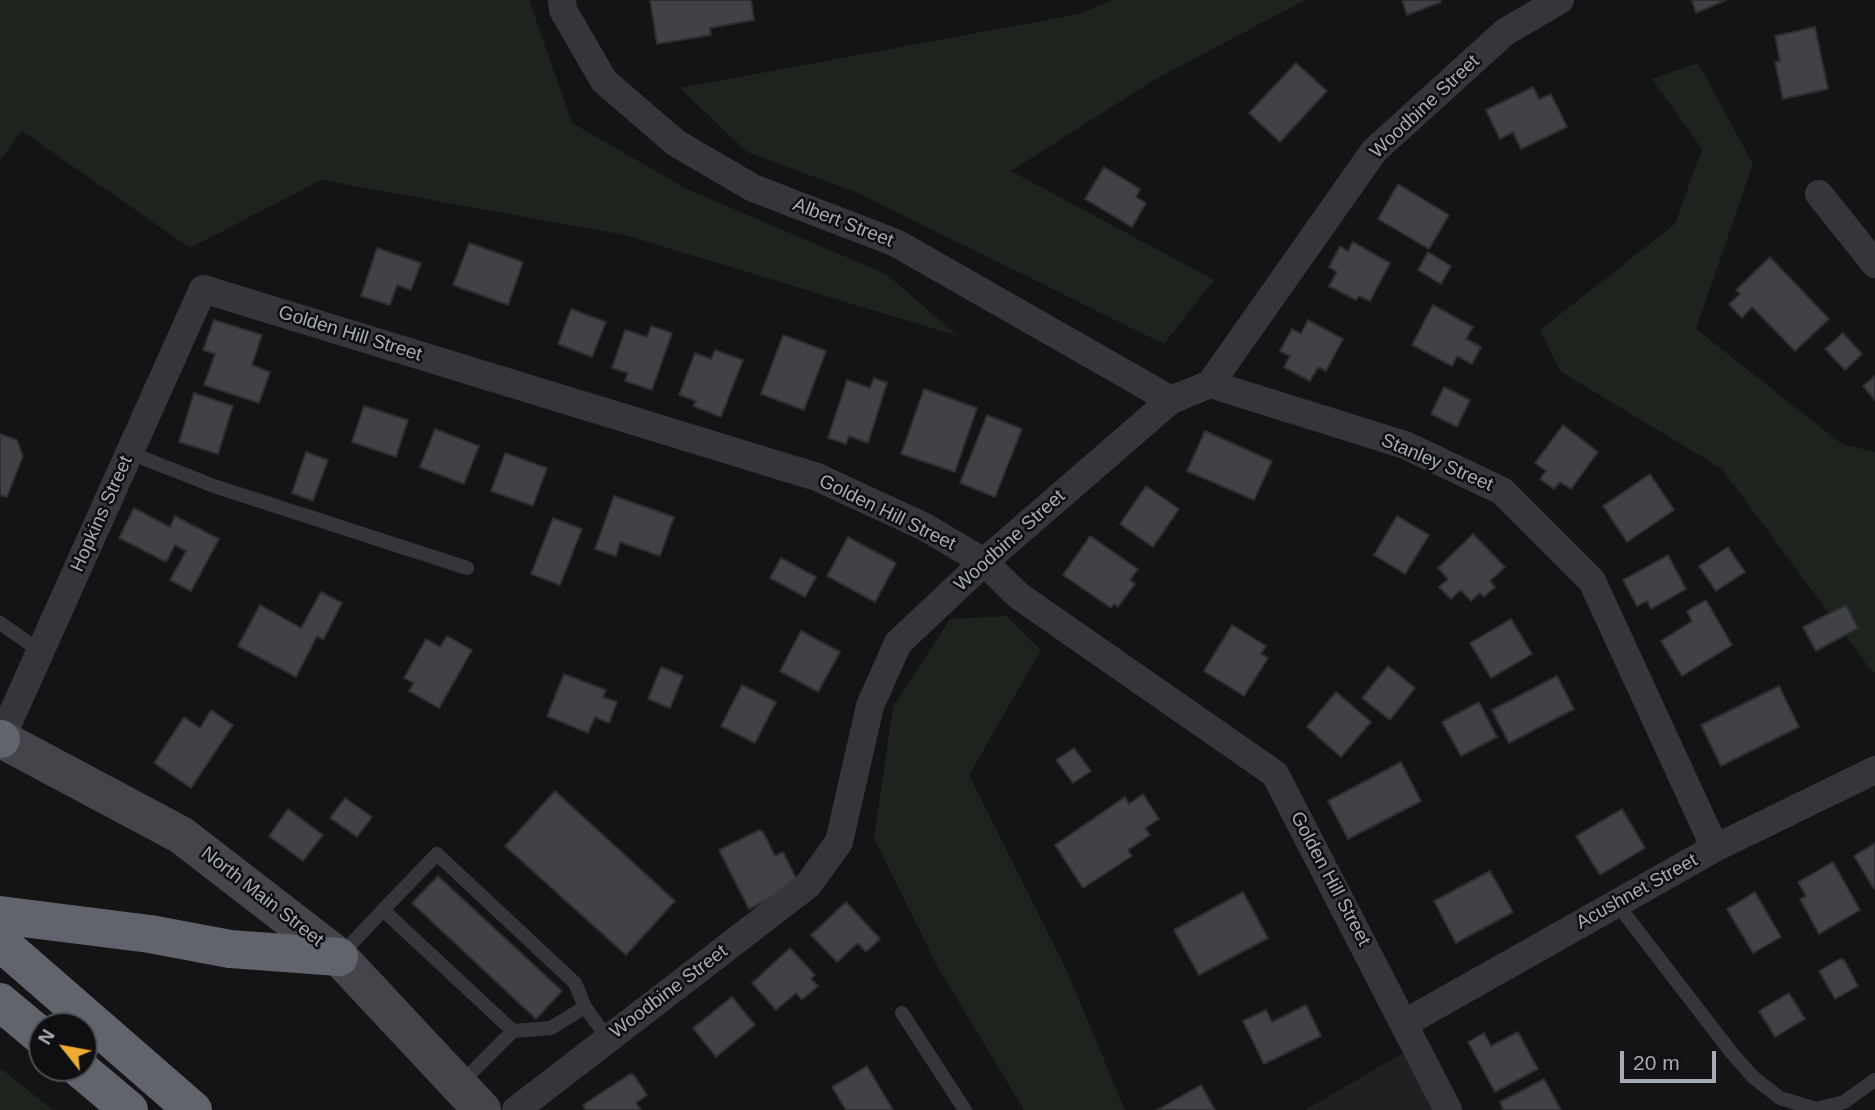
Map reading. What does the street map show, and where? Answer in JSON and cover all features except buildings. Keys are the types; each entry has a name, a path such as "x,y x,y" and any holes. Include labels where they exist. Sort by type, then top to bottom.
{"highway":[{"path":"0,915 150,934 230,949 340,957"},
{"path":"10,949 193,1110"},
{"path":"0,1002 28,1025"},
{"path":"96,1082 129,1110"}],"main road":[{"name":"North Main Street","path":"0,739 181,835 340,957 470,1097"}],"street":[{"name":"Albert Street","path":"562,0 563,10 604,80 676,143 753,188 896,243 1171,400"},
{"name":"Woodbine Street","path":"516,1110 808,885 839,842 870,706 898,643 984,562 1171,400 1210,384 1374,151 1505,32 1560,0"},
{"path":"1819,194 1875,264"},
{"name":"Hopkins Street","path":"0,739 203,289"},
{"name":"Golden Hill Street","path":"203,289 817,477 925,527 984,562 1019,596 1275,774 1448,1110"},
{"name":"Stanley Street","path":"1210,384 1405,445 1502,491 1592,581 1715,848"},
{"name":"Acushnet Street","path":"1405,1023 1715,848 1875,770"}],"lane":[{"path":"130,453 226,491 467,568"},
{"path":"0,623 40,651"},
{"path":"340,957 437,854 575,983 585,1007 608,1039"},
{"path":"1617,904 1731,1052 1753,1077 1780,1098 1816,1109 1844,1102 1875,1080"},
{"path":"383,910 513,1031 551,1028 585,1007"},
{"path":"902,1013 965,1110"},
{"path":"470,1097 513,1031"}],"shaded area":[{"path":"0,0 529,0 572,123 687,189 886,274 958,336 625,235 321,180 190,248 22,131 0,160"},
{"path":"1113,0 1305,0 1154,80 1011,171 1214,280 1164,344 858,193 747,152 680,88 1079,14"},
{"path":"1698,63 1753,164 1696,329 1842,444 1875,452 1873,673 1722,469 1560,371 1540,330 1675,224 1702,149 1652,79"},
{"path":"1006,616 1041,650 969,775 1067,971 1125,1110 1024,1110 937,966 874,838 893,707 950,619"},
{"path":"1405,1052 1433,1110 1305,1110"},
{"path":"0,1068 53,1110 0,1110"}]}
